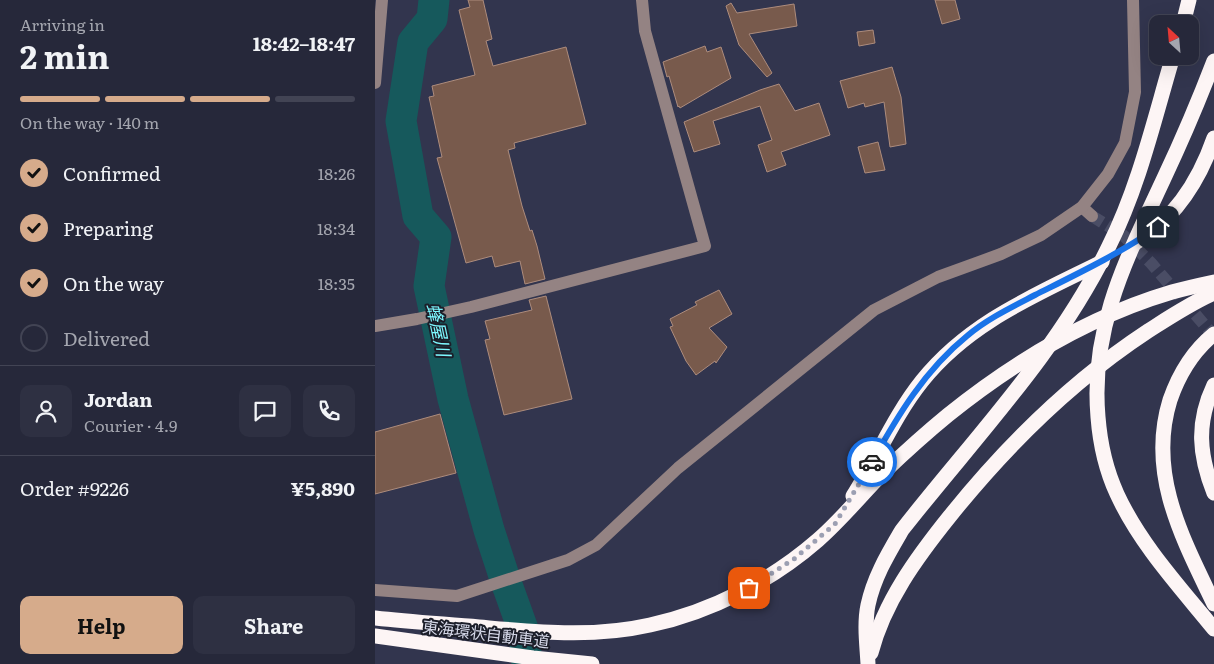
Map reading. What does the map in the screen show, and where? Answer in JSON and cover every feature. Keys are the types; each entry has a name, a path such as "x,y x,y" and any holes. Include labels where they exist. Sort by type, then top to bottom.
{"highway":[{"path":"1185,15 1189,0"},
{"path":"1214,61 1196,108 1127,259 1112,298 1102,331 1096,397 1099,431 1105,461 1117,493 1150,549 1214,629"},
{"path":"868,664 866,631 868,606 874,582 885,558 903,530 1041,357 1072,312 1109,247 1126,210 1170,65"},
{"path":"835,524 902,409 922,381 943,357 967,335 994,318 1113,256 1158,227 1188,194 1201,171 1214,138"},
{"path":"375,618 538,632 585,634 617,632 652,625 711,606 734,596 794,559 835,524 884,472 948,415 1020,364 1096,321 1172,292 1214,282"},
{"path":"868,664 885,612 900,586 937,532 996,462 1064,394 1106,359 1170,316 1214,293"},
{"path":"1214,334 1190,358 1176,382 1162,436 1162,462 1173,511 1214,604"},
{"path":"1214,384 1208,397 1202,422 1201,447 1205,471 1214,494"},
{"name":"東海環状自動車道","path":"375,636 523,657 592,664"}],"street":[{"path":"375,83 382,0"},
{"path":"375,326 471,307 705,246 645,31 642,0"},
{"path":"375,590 457,596 568,560 596,545 678,468 874,310 938,277 1001,254 1041,235 1082,207 1108,174 1125,142 1135,92 1133,0"},
{"path":"1082,207 1092,216"}],"building":[{"path":"468,0 483,0 492,39 486,41 493,66 566,47 586,124 514,143 515,148 508,150 522,206 530,231 532,230 545,279 525,284 520,261 495,267 492,256 466,263 437,158 442,157 429,97 434,96 432,86 475,75 459,10 470,7"},
{"path":"935,0 955,0 960,19 942,24"},
{"path":"731,3 737,13 794,4 797,26 749,34 772,73 767,77 739,45 726,6"},
{"path":"873,30 875,43 859,46 857,32"},
{"path":"705,46 707,52 721,47 731,78 680,108 678,107 663,62"},
{"path":"892,67 901,97 906,144 890,147 884,102 865,107 864,103 848,108 840,81"},
{"path":"779,84 795,111 819,103 830,135 781,152 786,165 767,172 758,145 772,140 760,106 713,121 720,144 694,152 684,122"},
{"path":"878,142 885,170 865,173 858,147"},
{"path":"719,290 732,314 709,328 727,347 716,363 715,361 696,375 686,361 670,327 673,326 670,319 697,305 695,302"},
{"path":"546,296 572,399 504,415 485,340 490,339 485,321 532,310 529,300"},
{"path":"440,414 456,473 375,494 375,432"}],"waterway":[{"name":"蜂屋川","path":"434,0 432,19 413,42 401,121 418,216 436,237 429,286 453,399 489,530 524,632 527,664"}],"tunnel":[{"path":"1092,216 1123,235 1151,263 1214,336"}],"way so far":[{"path":"749,588 794,559 835,524 872,462"}],"route":[{"path":"872,462 902,409 922,381 943,357 967,335 1021,302 1113,256 1158,227"}]}
